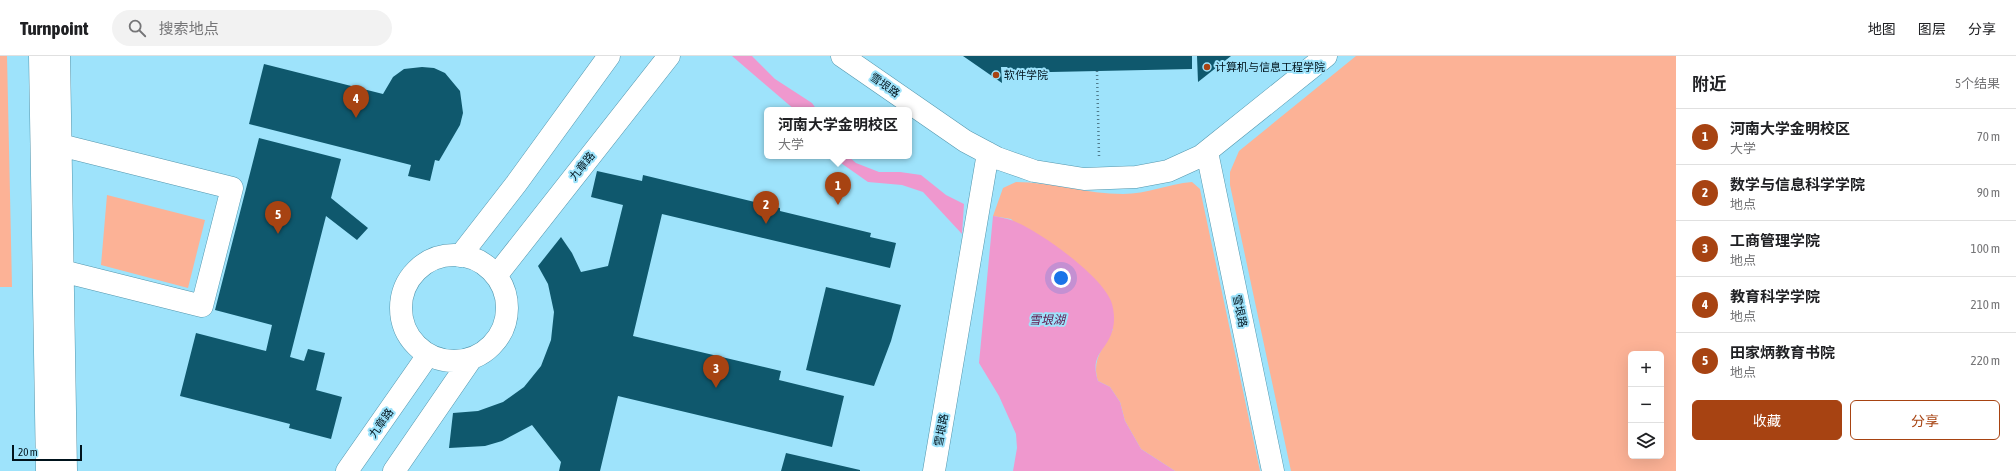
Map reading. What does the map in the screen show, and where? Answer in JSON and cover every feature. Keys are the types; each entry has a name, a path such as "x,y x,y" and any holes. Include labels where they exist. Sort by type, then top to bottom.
{"lane":[{"path":"40,56 47,471"},
{"path":"59,56 66,471"},
{"path":"460,256 516,184 609,56"},
{"name":"九章路","path":"496,276 669,56"},
{"name":"雪垠路","path":"842,56 964,141 988,153 1034,171 1084,179 1136,177 1168,171 1201,156 1326,56"},
{"path":"60,145 232,188 202,306 62,271"},
{"name":"雪垠路","path":"1207,152 1273,471"},
{"name":"雪垠路","path":"934,471 988,153"},
{"path":"460,256 479,262 496,276 504,292 507,305 506,319 502,331 494,343 484,352 471,359 456,361 442,360 428,355 417,346 408,335 402,321 401,308 403,294 408,282 416,271 427,263 440,258 460,256"},
{"name":"九章路","path":"347,471 428,355"},
{"path":"394,471 471,359"}],"path":[{"path":"1097,71 1099,178"}],"shaded area":[{"path":"0,56 7,56 12,287 0,287"},
{"path":"1356,56 1676,56 1676,471 1291,471 1230,185 1230,172 1239,151"},
{"path":"1016,182 1123,194 1132,194 1192,182 1200,189 1260,471 1175,471 1141,449 1125,421 1120,402 1110,387 1098,381 1096,373 1097,360 1113,329 1011,219 993,216 1003,188"},
{"path":"107,195 205,220 188,288 101,265"}],"water":[{"path":"732,56 752,56 775,79 812,103 815,107 792,107"},
{"path":"835,159 851,159 856,163 879,172 900,172 921,175 946,195 964,204 962,234 923,192 902,185 868,182"},
{"name":"雪垠湖","path":"993,216 1009,219 1036,233 1082,266 1105,290 1112,304 1114,322 1111,336 1097,358 1096,372 1098,381 1110,387 1120,402 1125,421 1141,449 1175,471 1013,471 1017,448 1016,434 999,396 979,363"}],"building":[{"path":"963,56 1192,56 1192,69 1007,73 1007,67 1001,67 1002,83"},
{"name":"计算机与信息工程学院","path":"1197,56 1231,56 1198,82"},
{"path":"264,64 383,94 393,77 404,69 422,67 434,68 445,73 460,91 463,113 460,125 439,161 435,160 430,181 408,176 411,165 249,124"},
{"path":"259,138 341,159 331,198 368,228 357,240 326,216 290,357 304,361 308,349 325,353 316,390 342,397 331,439 289,428 290,424 180,396 196,333 266,351 272,325 215,310"},
{"path":"597,171 642,181 643,175 780,208 780,211 871,233 870,237 896,243 890,268 662,214 633,336 781,371 779,380 844,396 832,447 618,396 600,471 559,471 561,462 532,425 502,441 485,446 449,448 453,413 478,411 503,402 524,387 541,366 551,340 554,312 548,284 538,266 561,237 572,253 581,272 608,266 623,205 591,197"},
{"path":"826,287 901,305 891,341 874,386 806,370"},
{"path":"786,453 860,470 860,471 781,471"}],"place":[{"name":"计算机与信息工程学院","path":"1207,67"},
{"name":"软件学院","path":"996,75"},
{"name":"教育科学学院","path":"356,118"},
{"name":"河南大学金明校区","path":"838,205"},
{"name":"数学与信息科学学院","path":"766,224"},
{"name":"田家炳教育书院","path":"278,234"},
{"name":"工商管理学院","path":"716,388"}]}
